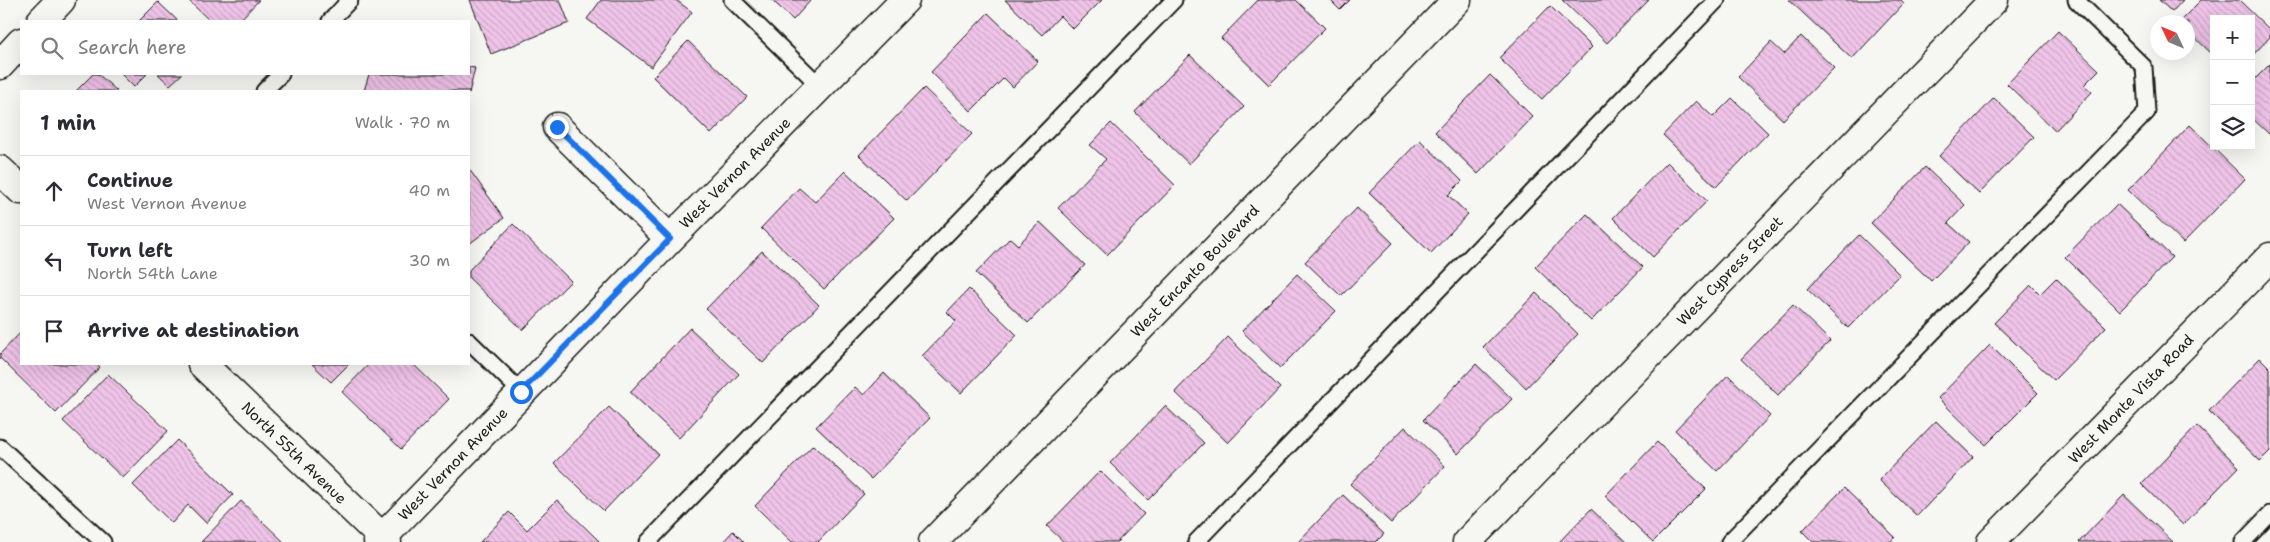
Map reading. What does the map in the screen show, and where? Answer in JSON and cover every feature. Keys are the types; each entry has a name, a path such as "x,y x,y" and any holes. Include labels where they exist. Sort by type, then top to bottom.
{"street":[{"path":"42,20 61,0"},
{"name":"West Vernon Avenue","path":"383,541 521,392 905,0"},
{"name":"West Encanto Boulevard","path":"933,542 1457,0"},
{"name":"West Cypress Street","path":"1467,542 1994,0"},
{"path":"0,65 20,43"},
{"path":"557,127 670,239"},
{"path":"0,170 20,189"},
{"name":"West Monte Vista Road","path":"1991,542 2270,257"},
{"name":"North 55th Avenue","path":"203,365 383,541"}],"lane":[{"path":"331,20 350,0"},
{"path":"732,0 820,86"},
{"path":"648,542 1174,0"},
{"path":"1196,542 1717,0"},
{"path":"1729,542 2147,112 2144,67 2076,0"},
{"path":"265,90 280,75"},
{"path":"470,342 521,392"},
{"path":"0,447 103,542"},
{"path":"2243,542 2270,514"}],"building":[{"path":"188,0 259,0 240,20 209,20"},
{"path":"470,0 560,0 569,23 491,54"},
{"path":"601,0 676,0 692,12 651,67 587,19"},
{"path":"772,0 811,0 793,20"},
{"path":"1005,0 1102,0 1073,29 1060,16 1042,35"},
{"path":"1258,0 1296,0 1325,28 1269,85 1221,38"},
{"path":"1330,0 1350,0 1340,10"},
{"path":"1562,0 1649,0 1607,43"},
{"path":"1789,0 1901,0 1904,3 1852,59"},
{"path":"2159,0 2183,0 2172,12"},
{"path":"2201,0 2239,0 2254,15 2210,15 2210,52 2195,38 2195,15 2186,15"},
{"path":"158,2 177,20 140,20"},
{"path":"1550,6 1592,47 1542,99 1499,58"},
{"path":"988,13 1038,61 1013,87 1004,78 971,111 931,72"},
{"path":"2255,15 2270,30 2270,37 2255,53"},
{"path":"2058,31 2099,70 2084,85 2092,92 2055,131 2007,84"},
{"path":"1801,36 1834,68 1783,120 1738,77 1771,42 1784,54"},
{"path":"688,41 747,97 711,134 653,77"},
{"path":"1190,55 1244,107 1189,164 1135,112"},
{"path":"2270,64 2270,135 2255,121 2255,79"},
{"path":"470,67 475,68 470,90 364,90 369,75 470,75"},
{"path":"92,75 99,75 116,90 77,90"},
{"path":"122,75 146,75 134,87"},
{"path":"159,75 181,75 170,85"},
{"path":"1490,75 1533,117 1478,174 1435,132"},
{"path":"924,88 972,134 907,201 859,155"},
{"path":"1732,98 1768,133 1716,187 1663,135 1696,101 1713,117"},
{"path":"1994,98 2034,137 1979,194 1939,156"},
{"path":"1111,123 1175,185 1107,255 1058,208 1106,159 1090,145"},
{"path":"2190,125 2210,145 2210,150 2215,150 2245,179 2183,243 2128,190"},
{"path":"1420,140 1462,181 1448,195 1468,214 1431,253 1369,193"},
{"path":"1667,162 1707,201 1653,257 1613,218"},
{"path":"1925,167 1965,205 1948,223 1969,242 1931,281 1871,223"},
{"path":"470,170 504,218 470,243"},
{"path":"845,171 894,218 824,289 761,228 799,188 815,202"},
{"path":"2117,204 2172,257 2120,311 2065,257"},
{"path":"1357,208 1393,243 1341,296 1305,262"},
{"path":"1587,214 1643,267 1591,321 1535,267"},
{"path":"1040,222 1085,265 1028,323 976,273 1010,238 1018,245"},
{"path":"513,224 571,281 523,330 470,279 470,269"},
{"path":"1859,235 1900,275 1848,328 1807,289"},
{"path":"762,251 819,305 763,363 706,309"},
{"path":"1297,274 1336,311 1280,368 1242,331"},
{"path":"2056,278 2106,327 2054,380 1994,323 2031,285 2040,294"},
{"path":"969,289 1017,335 961,393 922,356 956,321 947,312"},
{"path":"1536,293 1578,334 1526,388 1483,347"},
{"path":"1793,305 1830,341 1778,395 1741,359"},
{"path":"690,328 739,374 679,438 630,392"},
{"path":"20,333 20,365 98,365 100,367 56,413 0,358 0,354"},
{"path":"1228,337 1280,388 1228,443 1175,392"},
{"path":"1990,345 2038,393 1986,445 1938,398"},
{"path":"2260,358 2270,368 2270,451 2260,461 2209,411"},
{"path":"1476,364 1512,399 1458,454 1423,420"},
{"path":"313,365 348,365 331,382"},
{"path":"368,365 414,365 449,399 401,449 342,392"},
{"path":"884,373 930,418 871,479 816,427 855,387 864,395"},
{"path":"108,374 168,431 123,478 63,421"},
{"path":"1728,375 1770,416 1717,471 1675,430"},
{"path":"1165,406 1204,443 1148,500 1110,463"},
{"path":"609,407 658,454 604,511 554,463"},
{"path":"1936,421 1973,457 1917,516 1879,480"},
{"path":"2197,426 2239,467 2183,525 2141,484"},
{"path":"1405,427 1445,466 1391,523 1350,484"},
{"path":"177,440 233,495 206,523 188,505 172,523 133,485"},
{"path":"1657,442 1706,489 1653,542 1605,496"},
{"path":"813,445 864,494 818,542 792,542 755,506"},
{"path":"1100,471 1144,514 1117,542 1064,542 1047,526"},
{"path":"1844,488 1895,537 1890,542 1813,542 1802,531"},
{"path":"1343,495 1384,534 1376,542 1298,542"},
{"path":"2124,495 2173,542 2079,542"},
{"path":"557,500 600,542 480,542 509,512 527,530"},
{"path":"241,501 284,542 201,542"},
{"path":"1591,509 1626,542 1559,542"},
{"path":"733,531 744,542 723,542"}],"route":[{"path":"521,392 670,239 557,127"}]}
